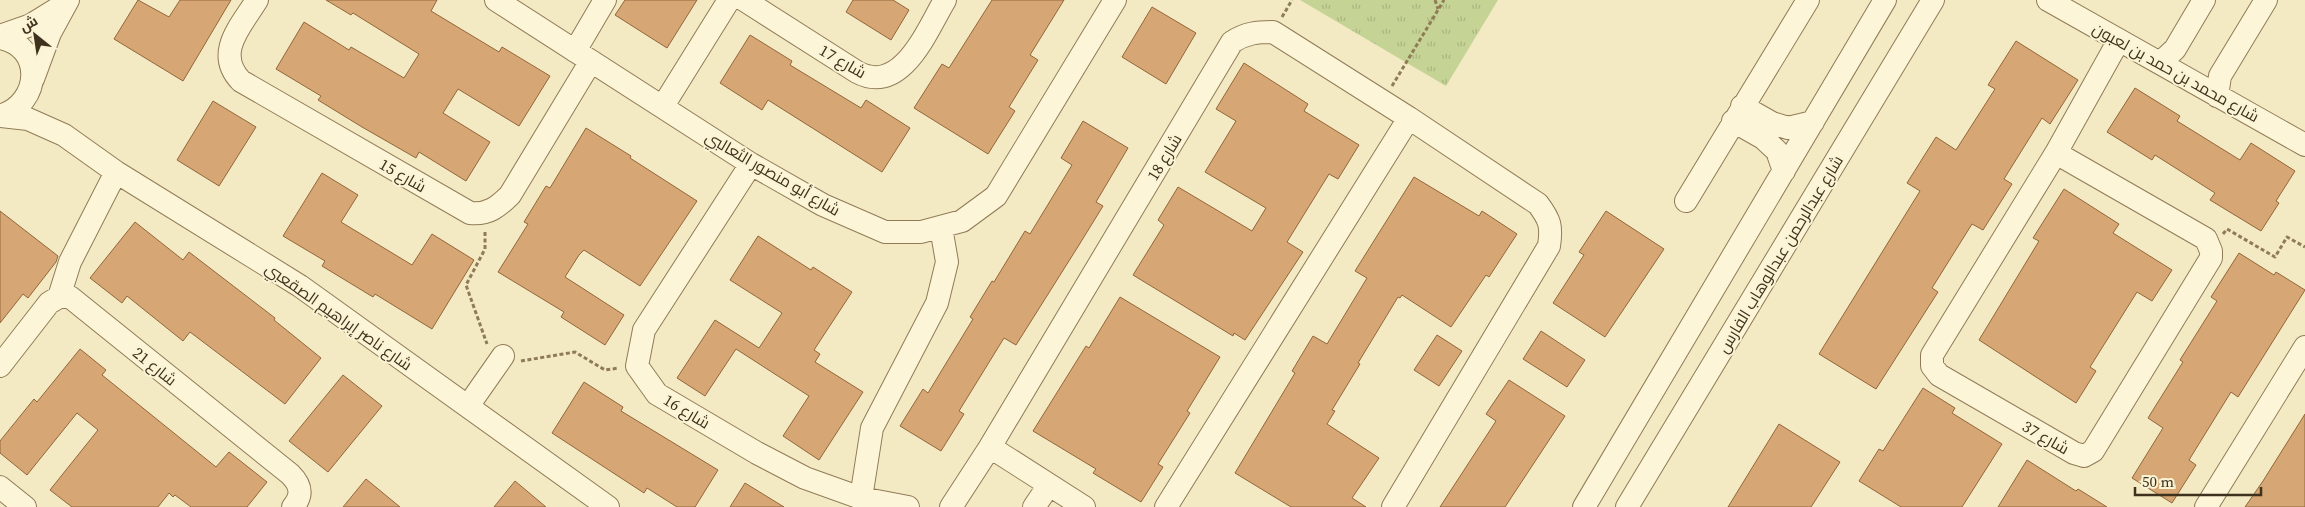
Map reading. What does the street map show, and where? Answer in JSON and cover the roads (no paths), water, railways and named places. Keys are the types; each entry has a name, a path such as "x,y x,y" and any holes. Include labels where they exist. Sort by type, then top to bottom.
{"street":[{"name":"شارع 15","path":"257,0 235,37 229,54 230,66 241,81 462,209 478,214 486,213 501,204 510,195 583,56"},
{"name":"شارع أبو منصور الثعالبي","path":"496,0 752,164 823,205 886,232 921,232 962,221 996,196 1115,0"},
{"path":"583,56 605,0"},
{"path":"662,106 729,0"},
{"name":"شارع 17","path":"744,0 857,72 878,78 894,73 907,62 946,0"},
{"path":"1686,201 1808,0"},
{"path":"1584,507 1885,0"},
{"name":"شارع عبدالرحمن عبدالوهاب الفارس","path":"1629,504 1933,0"},
{"name":"شارع محمد بن حمد بن لعبون","path":"2048,0 2305,145"},
{"path":"2160,63 2175,49 2204,0"},
{"path":"2217,96 2220,76 2266,0"},
{"path":"0,37 42,20 68,1"},
{"path":"0,116 9,114 23,103 50,33 68,1"},
{"name":"شارع 18","path":"951,507 990,447 1232,42 1243,35 1257,32 1273,32 1409,118 1538,204 1547,217 1552,230 1549,246 1393,507"},
{"name":"شارع ناصر إبراهيم الصقعبي","path":"0,37 12,42 25,53 32,70 32,83 41,109 64,135"},
{"name":"شارع 37","path":"2056,154 2206,239 2212,251 2211,258 2093,451 2084,456 2074,453 1939,374 1932,366 1932,355 2056,154 2119,40"},
{"path":"1738,113 1788,128 1813,122"},
{"path":"1738,113 1777,151 1784,171"},
{"name":"شارع ناصر إبراهيم الصقعبي","path":"0,116 28,119 64,135 116,172 300,286 608,507"},
{"path":"1166,507 1409,118"},
{"name":"شارع 16","path":"752,164 644,330 637,366 657,394 805,478 861,498 908,507"},
{"path":"0,366 46,306 59,297 70,262 116,172"},
{"path":"861,498 872,428 937,303 947,262 941,226"},
{"name":"شارع 21","path":"59,297 71,298 290,474 296,481 300,491 300,498 293,507"},
{"path":"2206,507 2305,347"},
{"path":"468,406 503,356"},
{"path":"990,447 1054,495 1084,507"},
{"path":"1598,485 1601,498 1612,506 1629,504"},
{"path":"0,487 25,507"},
{"path":"1034,507 1054,495"}]}
